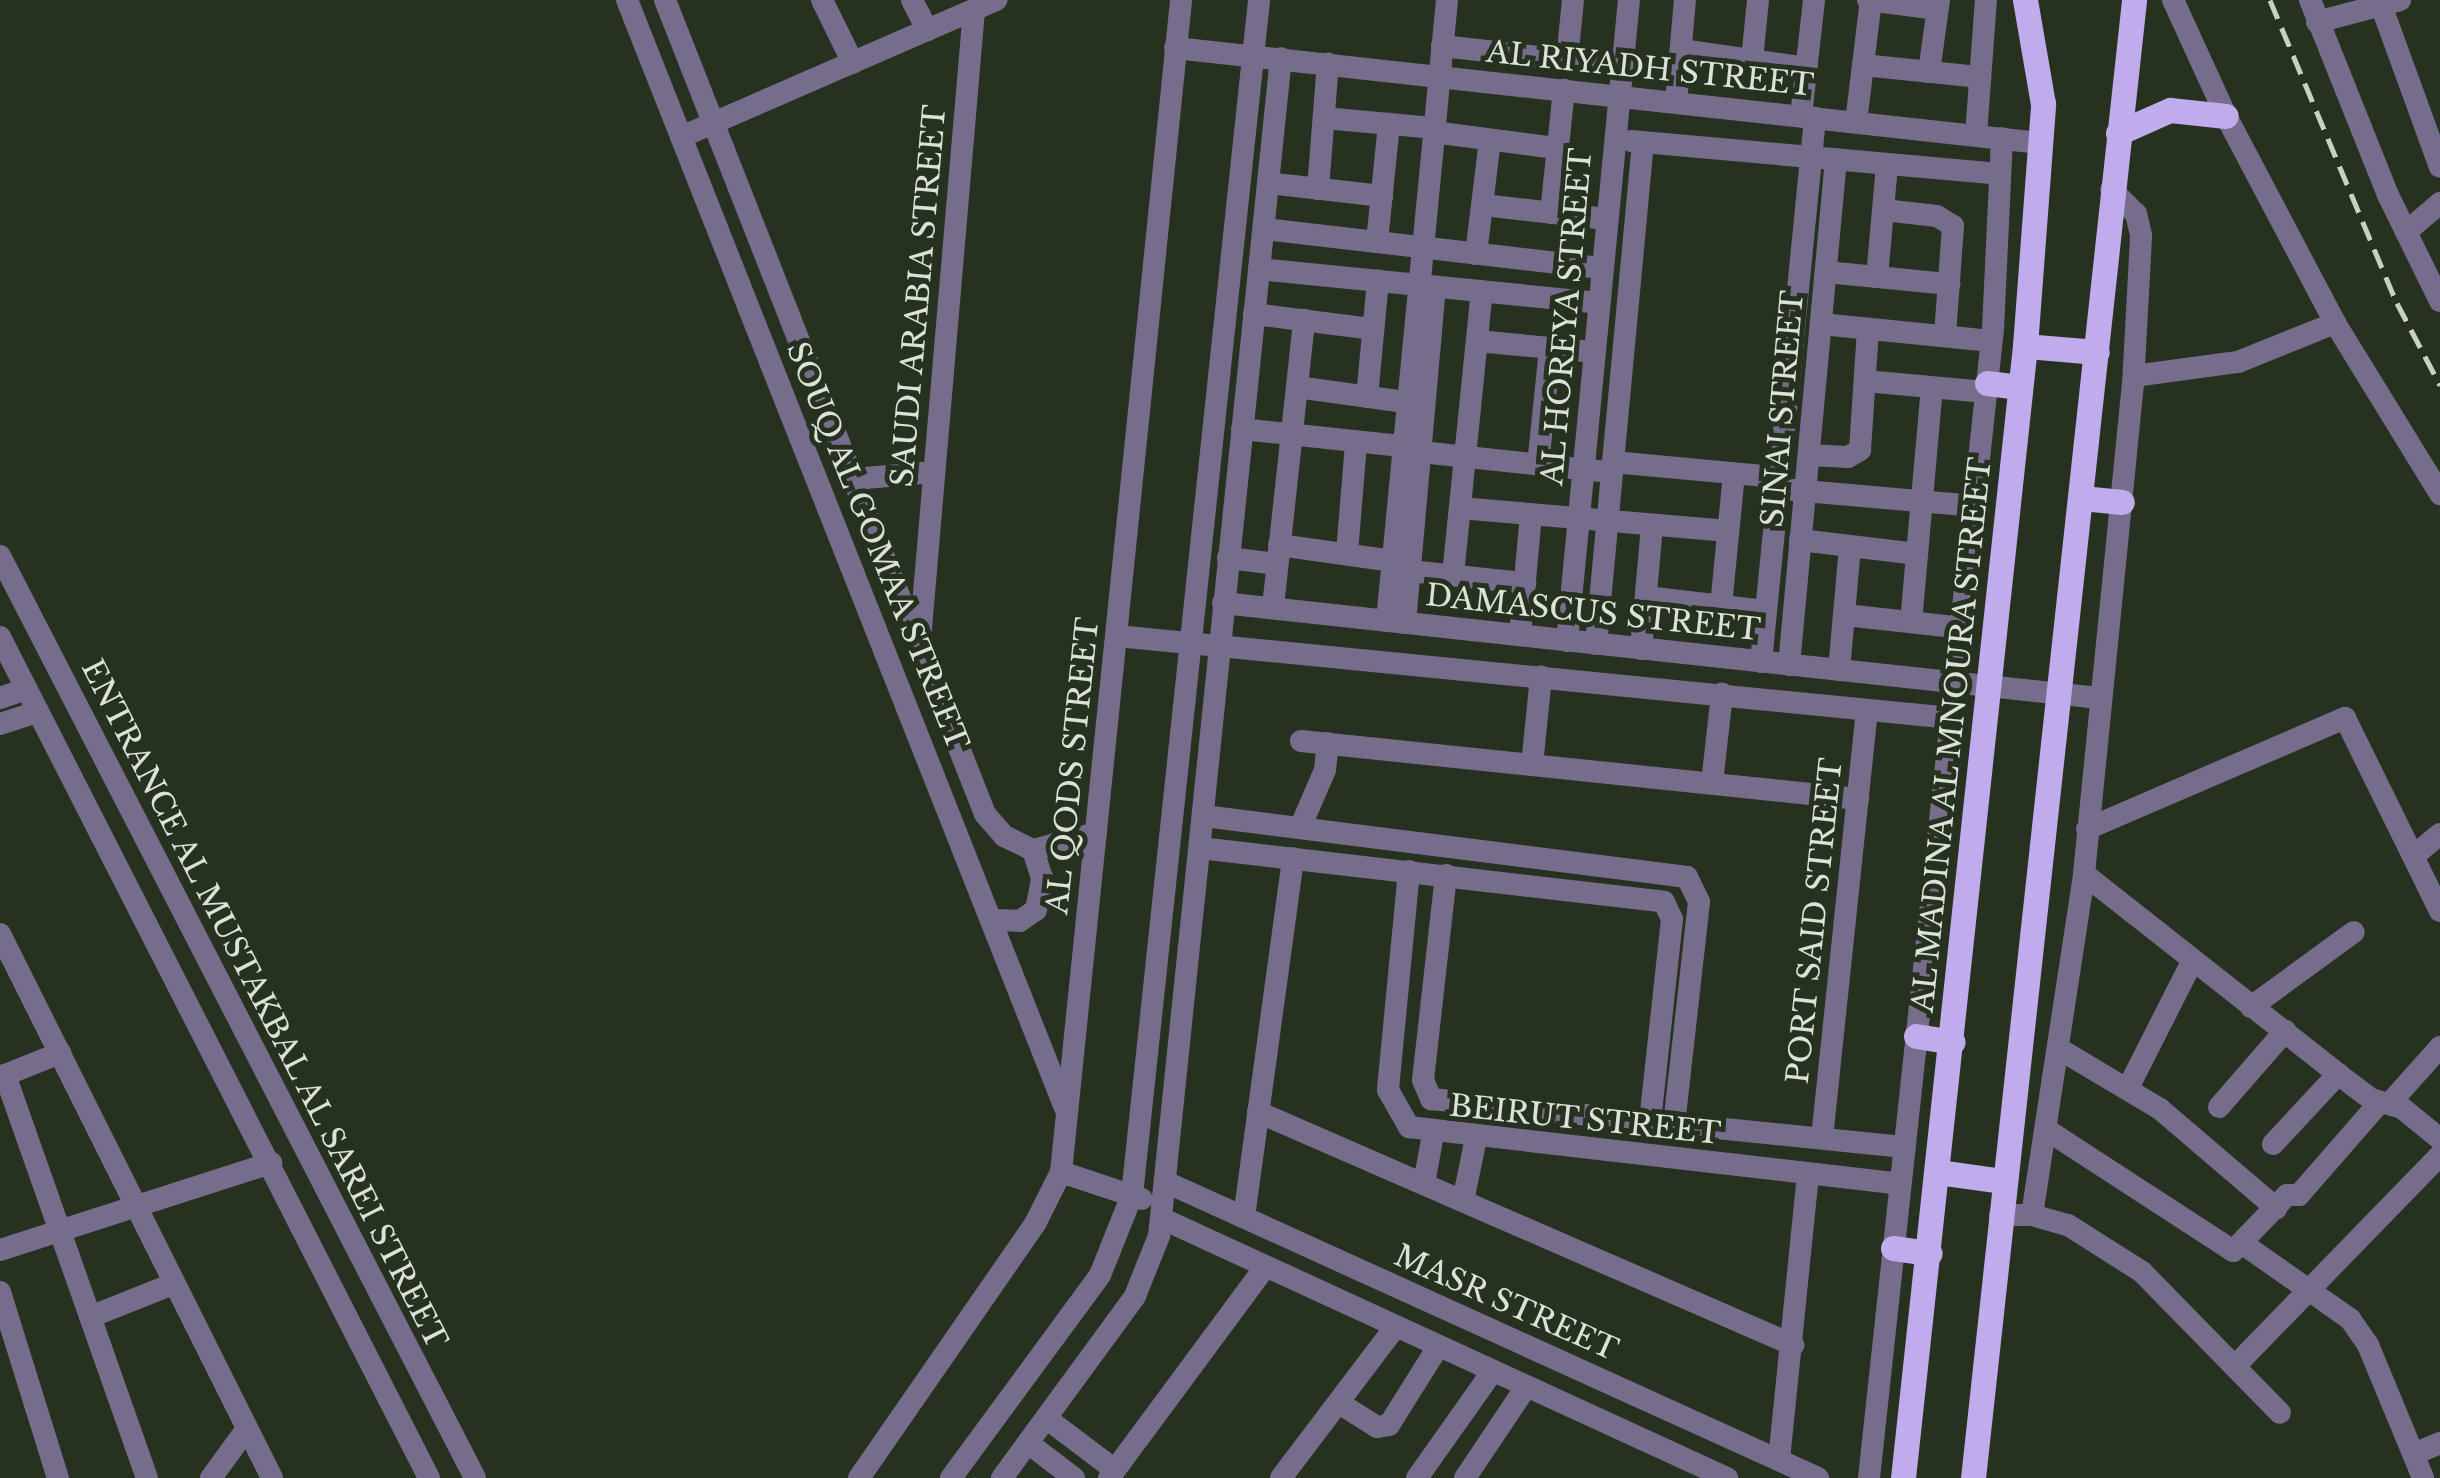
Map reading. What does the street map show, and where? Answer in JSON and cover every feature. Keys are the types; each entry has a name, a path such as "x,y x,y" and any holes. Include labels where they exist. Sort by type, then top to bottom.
{"main road":[{"name":"AL MADINA AL MNOURA STREET","path":"1903,1478 2025,346 2041,74 2025,0"},
{"path":"1973,1478 2134,0"},
{"path":"2118,133 2170,110 2226,116"},
{"path":"2025,346 2097,352"},
{"path":"1987,387 2020,387"},
{"path":"2082,498 2122,502"},
{"path":"1916,1036 1952,1042"},
{"path":"1938,1172 2004,1181"},
{"path":"1893,1248 1930,1253"}],"street":[{"name":"SOUQ AL GOMAA STREET","path":"627,0 994,920 1068,1116"},
{"name":"SOUQ AL GOMAA STREET","path":"666,0 985,814 1004,836 1033,850"},
{"path":"822,0 853,63"},
{"path":"912,0 926,30"},
{"path":"681,138 996,0"},
{"name":"AL QODS STREET","path":"858,1478 1036,1222 1060,1172 1182,0"},
{"path":"951,1478 1100,1275 1132,1195 1258,0"},
{"path":"1396,622 1426,286 1420,247 1448,0"},
{"path":"1566,60 1573,0"},
{"name":"AL HOREYA STREET","path":"1568,640 1629,0"},
{"path":"1676,102 1686,0"},
{"path":"1752,60 1758,0"},
{"path":"1808,116 1807,68 1814,0"},
{"path":"1856,122 1869,0 1938,5 1929,72"},
{"path":"1976,136 1986,0"},
{"path":"2173,0 2226,116 2336,323 2440,494"},
{"path":"2440,167 2391,2 2314,11 2406,232 2440,300"},
{"name":"SAUDI ARABIA STREET","path":"919,646 974,10"},
{"path":"1442,46 1620,66"},
{"name":"AL RIYADH STREET","path":"1176,48 2040,142"},
{"path":"1681,50 1807,68"},
{"path":"1002,1478 1135,1296 1164,1213 1281,58"},
{"path":"1318,189 1328,64"},
{"path":"1863,65 1980,77"},
{"path":"1551,213 1564,90"},
{"name":"SINAI STREET","path":"1761,662 1775,483 1812,157 1808,116"},
{"path":"1324,118 1556,148"},
{"path":"1377,242 1389,124"},
{"path":"1869,1478 1992,341 2002,138"},
{"path":"1476,254 1490,140"},
{"path":"1613,140 2000,174"},
{"name":"AL HOREYA STREET","path":"1596,644 1643,142"},
{"name":"SINAI STREET","path":"1788,665 1836,159"},
{"path":"1877,277 1887,164"},
{"path":"1268,183 1382,196"},
{"path":"2032,1214 2062,1050 2084,874 2134,376 2141,235 2136,214 2111,190"},
{"path":"2406,232 2440,203"},
{"path":"1483,206 1606,219"},
{"path":"1884,210 1949,221 1955,233 1945,336"},
{"path":"1264,230 1601,268"},
{"path":"1232,251 1260,262 1378,281 1598,303"},
{"path":"1826,272 1949,284"},
{"path":"1367,397 1378,281"},
{"path":"1411,449 1405,402 1426,286"},
{"path":"1454,576 1482,292"},
{"path":"1254,314 1373,329"},
{"path":"1272,607 1304,320"},
{"path":"2134,376 2179,375 2238,362 2336,323"},
{"path":"1821,324 1992,341"},
{"path":"1809,454 1857,454 1868,329"},
{"path":"1477,341 1550,348 1621,375"},
{"path":"1538,464 1550,348"},
{"path":"1865,382 1932,388 1987,387"},
{"path":"1786,384 1815,388"},
{"path":"1297,387 1405,402"},
{"path":"1911,622 1932,388"},
{"path":"1242,429 1583,470 1734,474 1805,491 1974,506"},
{"path":"1347,552 1356,442"},
{"path":"854,479 934,472"},
{"path":"1722,606 1734,474"},
{"path":"1460,508 1728,532"},
{"path":"1520,635 1531,514"},
{"path":"1641,648 1652,525"},
{"path":"1800,540 1917,554"},
{"path":"1839,670 1850,546"},
{"path":"1228,558 1347,552 1454,576 1524,583"},
{"name":"ENTRANCE AL MUSTAKBAL AL SAREI STREET","path":"0,556 475,1478"},
{"path":"1646,597 1765,611"},
{"name":"DAMASCUS STREET","path":"1223,602 2099,698"},
{"path":"1844,615 1963,628"},
{"path":"1117,636 1951,718"},
{"path":"0,637 429,1478"},
{"path":"1695,692 1699,655"},
{"path":"1532,765 1541,676"},
{"path":"0,724 64,682"},
{"path":"1712,784 1722,694"},
{"path":"0,698 32,700"},
{"name":"PORT SAID STREET","path":"1822,1138 1868,710"},
{"path":"2087,829 2341,718 2348,720 2416,854 2440,911"},
{"path":"1301,740 1858,798"},
{"path":"1300,828 1325,770 1328,744"},
{"path":"1204,816 1687,877 1699,902 1674,1124"},
{"path":"994,920 1020,922 1036,910 1042,878 1033,850 1096,833"},
{"path":"2416,854 2440,834"},
{"path":"1200,848 1652,898 1669,906 1650,1121"},
{"path":"1244,1217 1293,858"},
{"name":"BEIRUT STREET","path":"1409,871 1388,1090 1398,1117 1433,1134 1900,1184"},
{"path":"2084,874 2338,1074 2440,1138"},
{"name":"BEIRUT STREET","path":"1446,875 1423,1087 1437,1101 1904,1146"},
{"path":"2251,1007 2354,932"},
{"path":"0,934 272,1478"},
{"path":"2128,1088 2192,962"},
{"path":"2219,1107 2285,1032"},
{"path":"2047,1130 2230,1250 2242,1244 2288,1196 2299,1195 2440,1047"},
{"path":"2062,1050 2128,1088 2191,1132 2276,1208"},
{"path":"60,1053 2,1076 146,1478"},
{"path":"2273,1144 2338,1074"},
{"path":"1508,1142 1510,1108"},
{"path":"1258,1112 1793,1345"},
{"path":"1612,1153 1616,1118"},
{"path":"1424,1184 1433,1134"},
{"path":"1779,1460 1793,1345 1801,1174 1798,1136"},
{"path":"1462,1200 1476,1138"},
{"path":"2237,1364 2313,1290 2440,1154"},
{"path":"0,1250 271,1163"},
{"path":"1060,1172 1132,1195 1265,1267 1731,1478 1751,1448"},
{"name":"MASR STREET","path":"1168,1184 1818,1478"},
{"path":"2000,1214 2032,1214 2068,1226 2142,1272 2237,1364 2280,1414"},
{"path":"2242,1244 2313,1290 2360,1332 2424,1478"},
{"path":"1046,1418 1112,1474 1265,1267"},
{"path":"1100,1275 1135,1296"},
{"path":"90,1318 173,1284"},
{"path":"0,1292 58,1478"},
{"path":"1281,1478 1395,1326"},
{"path":"1338,1403 1377,1427 1388,1425 1438,1347"},
{"path":"1417,1478 1492,1372"},
{"path":"1464,1478 1526,1387"},
{"path":"211,1478 246,1430"},
{"path":"1028,1443 1074,1478"},
{"path":"2414,1454 2440,1443"}],"railway":[{"path":"2270,0 2397,303 2440,385"}]}
